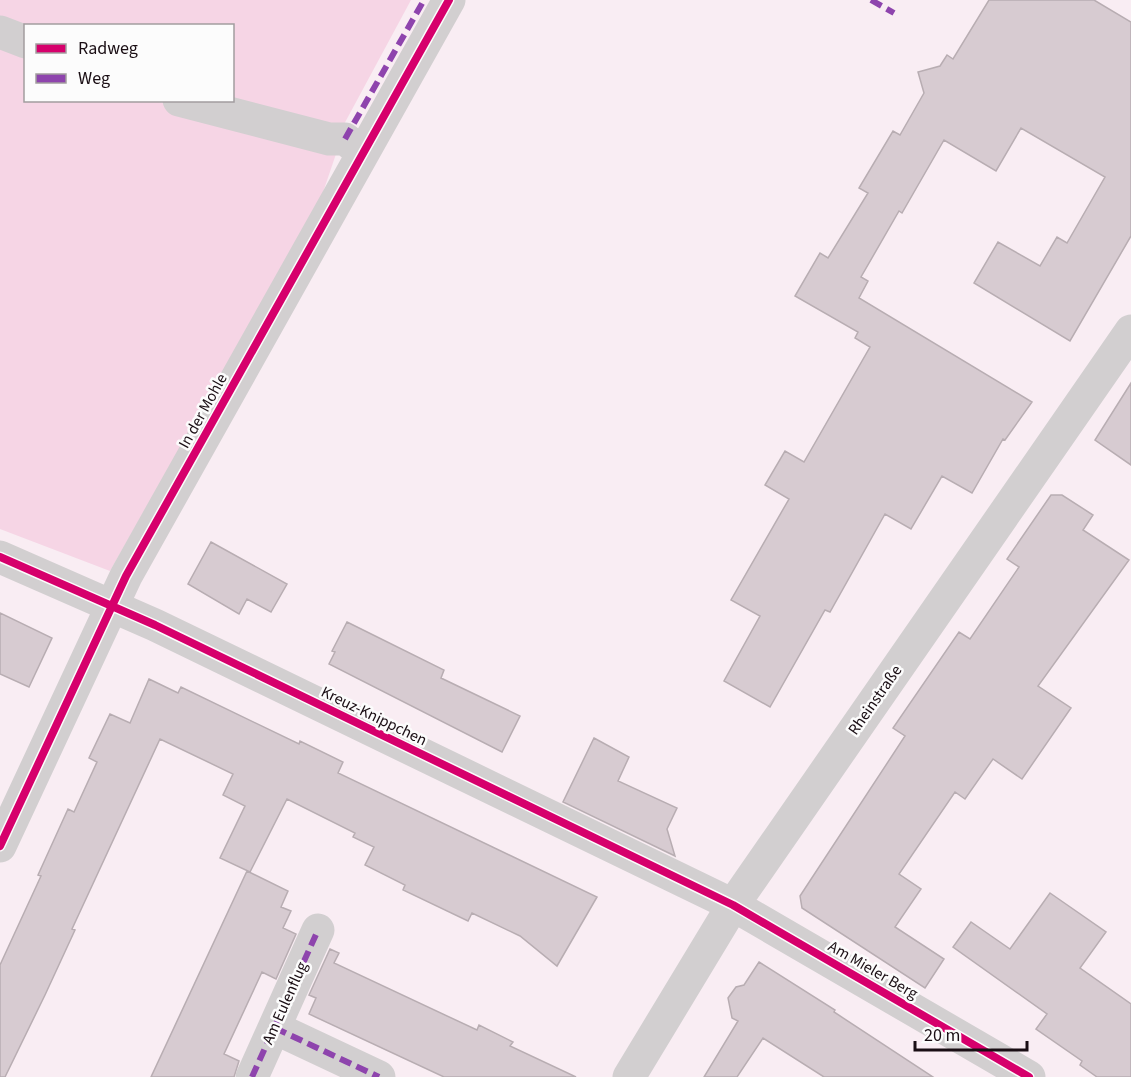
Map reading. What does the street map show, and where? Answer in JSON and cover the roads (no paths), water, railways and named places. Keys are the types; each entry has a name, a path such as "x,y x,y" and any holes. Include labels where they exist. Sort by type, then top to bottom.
{"street":[{"name":"In der Mohle","path":"0,846 126,576 449,0"},
{"path":"0,32 24,41"},
{"path":"187,102 329,139 345,139 363,153"},
{"name":"Rheinstraße","path":"629,1077 733,905 1131,331"},
{"name":"Kreuz-Knippchen","path":"0,557 155,625 733,905"},
{"name":"Am Mieler Berg","path":"733,905 1029,1077"},
{"name":"Am Eulenflug","path":"252,1077 318,930"},
{"path":"275,1028 379,1077"}]}
